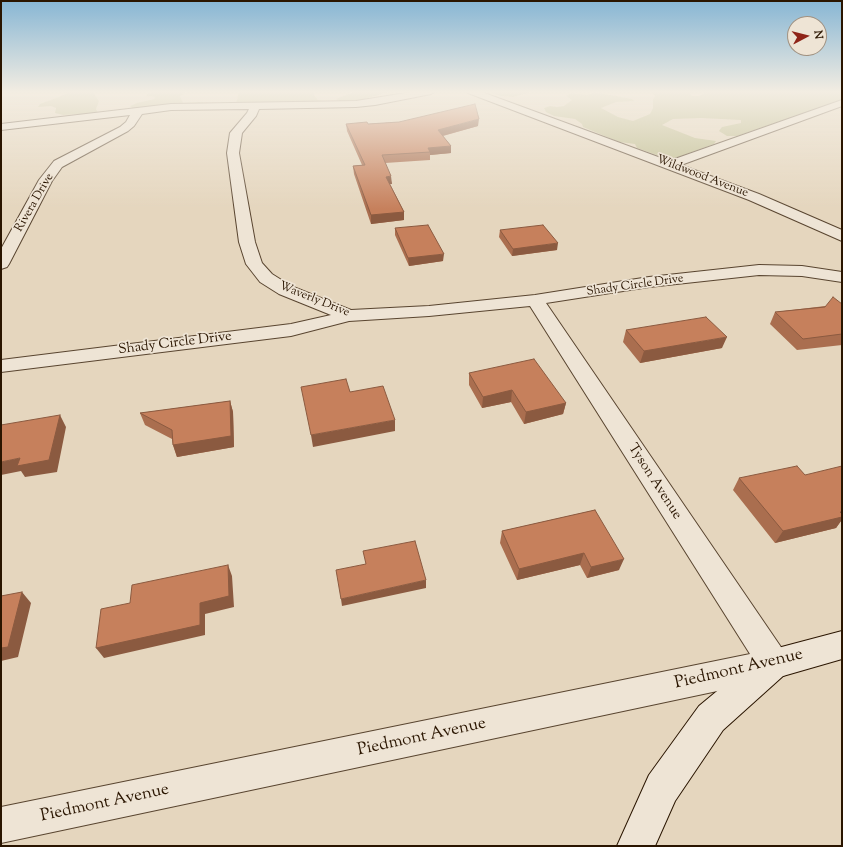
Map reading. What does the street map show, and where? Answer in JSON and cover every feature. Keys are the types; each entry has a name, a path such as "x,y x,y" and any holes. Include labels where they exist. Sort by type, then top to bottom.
{"street":[{"name":"Rivera Drive","path":"1,264 46,180 58,164 69,157 99,144 121,131"},
{"name":"Waverly Drive","path":"238,131 236,133 233,153 247,242 254,264 266,278 285,290 349,316 429,311"},
{"name":"Wildwood Avenue","path":"577,131 754,197 842,236"},
{"path":"670,165 764,131"},
{"name":"Shady Circle Drive","path":"429,311 535,300 649,282 759,270 802,271 842,277"},
{"name":"Tyson Avenue","path":"535,300 774,664"},
{"name":"Shady Circle Drive","path":"1,366 291,330 349,316"},
{"name":"Piedmont Avenue","path":"1,825 774,664 842,645"},
{"path":"636,846 662,788 712,718 774,664"}],"shaded area":[{"path":"591,131 676,131 695,138 716,141 714,144 673,159 665,158 637,148 635,144 619,142"},
{"path":"719,131 753,131 737,136 727,136"}],"building":[{"path":"349,131 438,131 451,146 428,148 430,152 382,155 391,176 386,177 404,212 371,215 353,166 365,165"},
{"path":"428,225 444,254 408,258 395,228"},
{"path":"543,225 558,243 513,249 500,230"},
{"path":"833,297 842,304 842,334 803,339 775,312 825,307"},
{"path":"706,317 727,337 644,351 626,330"},
{"path":"534,359 566,403 526,412 512,390 483,397 469,373"},
{"path":"346,379 350,392 383,386 395,420 311,435 301,387"},
{"path":"230,401 231,436 173,445 172,430 140,413"},
{"path":"60,415 49,460 17,466 20,458 1,462 1,425"},
{"path":"797,466 805,475 842,466 842,512 840,512 842,517 783,531 739,478"},
{"path":"595,510 624,559 591,567 584,553 519,569 502,531"},
{"path":"415,541 426,580 341,599 336,570 366,564 363,551"},
{"path":"228,565 229,596 200,603 200,625 96,648 101,609 130,603 132,585"},
{"path":"22,592 8,647 1,648 1,596"}]}
